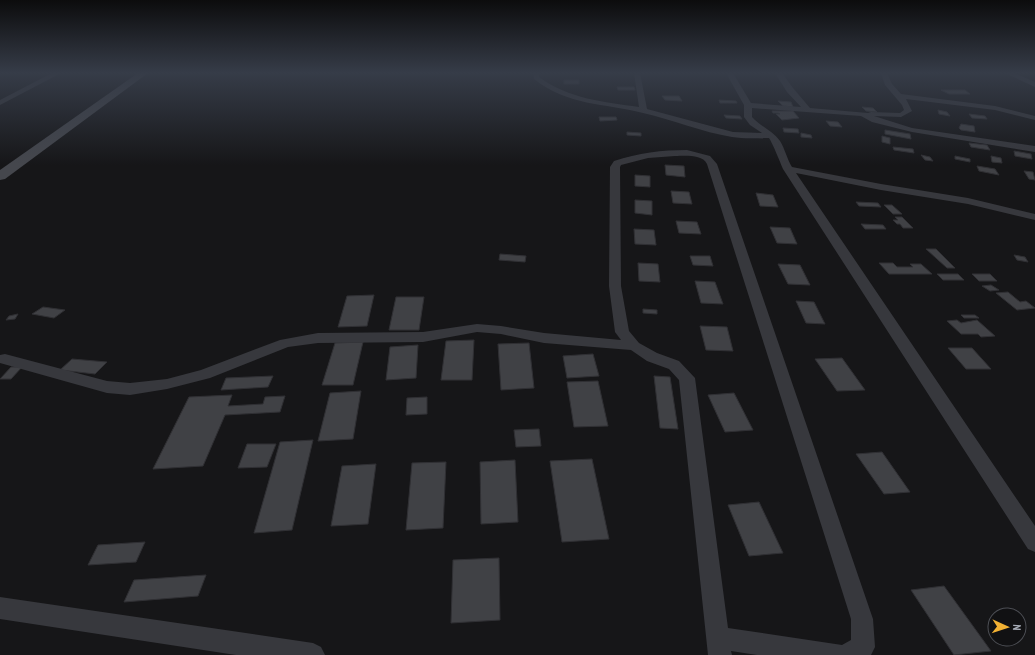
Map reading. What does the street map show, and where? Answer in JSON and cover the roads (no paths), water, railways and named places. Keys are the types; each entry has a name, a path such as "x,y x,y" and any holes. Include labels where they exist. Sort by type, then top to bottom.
{"street":[{"path":"0,176 101,104"},
{"path":"607,104 643,110 733,135 771,136"},
{"path":"642,104 643,110"},
{"path":"802,104 807,109"},
{"path":"906,104 908,111 907,113 901,115 863,114 748,105 748,117 753,123 777,142 782,158 788,169 1035,543"},
{"path":"960,104 995,108 1035,118"},
{"path":"863,114 875,120 912,130 1035,149"},
{"path":"839,655 719,647 687,378 674,366 652,357 634,346 622,332 615,286 616,163 644,155 687,154 706,157 710,160 862,619 863,646 846,655"},
{"path":"788,169 881,187 968,201 1035,217"},
{"path":"4,359 107,387 130,389 167,384 205,374 285,343 318,338 423,337 477,328 501,330 544,338 634,346"},
{"path":"0,608 313,655"}]}
